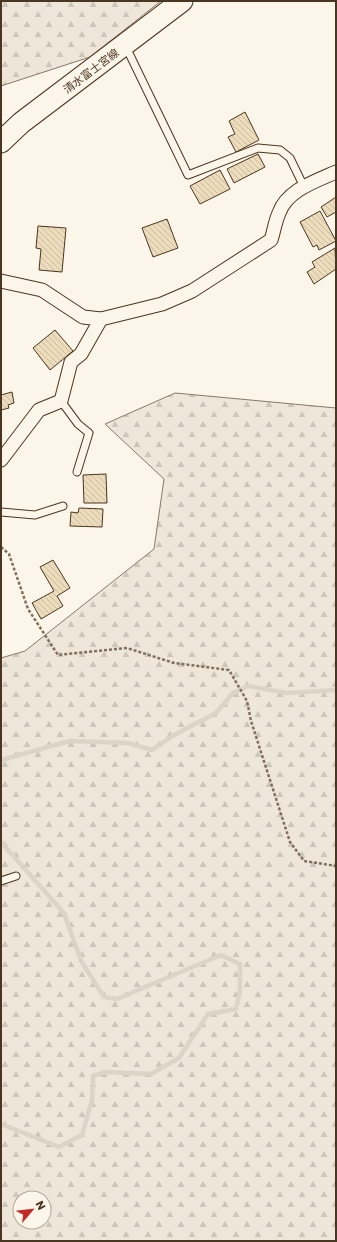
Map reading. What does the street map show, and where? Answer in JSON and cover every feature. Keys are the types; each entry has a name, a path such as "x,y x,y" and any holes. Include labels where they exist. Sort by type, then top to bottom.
{"main road":[{"name":"清水富士宮線","path":"1,142 21,123 182,1"}],"street":[{"path":"1,281 42,290 83,317 101,319 162,304 192,291 271,240 279,212 290,198 304,187 336,172"},
{"path":"1,460 39,410 61,401 71,362 80,354 101,319"}],"lane":[{"path":"125,45 188,176 258,148 280,150 290,158 304,187"},
{"path":"61,401 78,424 89,433 77,472"},
{"path":"1,512 35,515 64,506"},
{"path":"1,881 16,876"}],"path":[{"path":"1,547 9,554 28,609 58,656 127,648 174,663 229,670 247,702 251,721 293,847 304,861 336,866"}],"green space":[{"path":"1,1 161,1 90,57 1,86"},
{"path":"175,393 336,408 336,1241 1,1241 1,658 25,651 154,549 164,479 105,424"}],"building":[{"path":"245,112 259,140 236,152 228,137 235,134 229,121"},
{"path":"258,154 265,167 234,183 227,169"},
{"path":"220,170 230,189 200,204 190,186"},
{"path":"336,197 336,212 327,217 321,207"},
{"path":"320,211 336,241 319,250 317,245 313,247 300,222"},
{"path":"167,219 178,248 153,257 142,228"},
{"path":"38,226 66,228 62,272 39,270 41,249 36,248"},
{"path":"335,248 336,269 314,284 307,272 315,267 312,262"},
{"path":"55,330 73,351 50,370 33,348"},
{"path":"12,392 14,403 8,405 9,408 1,410 1,395"},
{"path":"106,474 107,503 84,503 83,475"},
{"path":"79,508 103,509 102,527 70,526 71,512 78,513"},
{"path":"53,560 70,588 57,596 63,606 41,619 32,603 54,591 40,567"}],"waterway":[{"path":"1,760 70,741 128,743 152,750 174,735 216,713 233,693 248,686 287,693 336,690"},
{"path":"1,842 64,913 81,961 104,997 117,999 221,955 240,964 240,991 236,1009 208,1014 179,1058 151,1074 105,1072 93,1076 92,1100 82,1135 59,1147 1,1124"}]}
